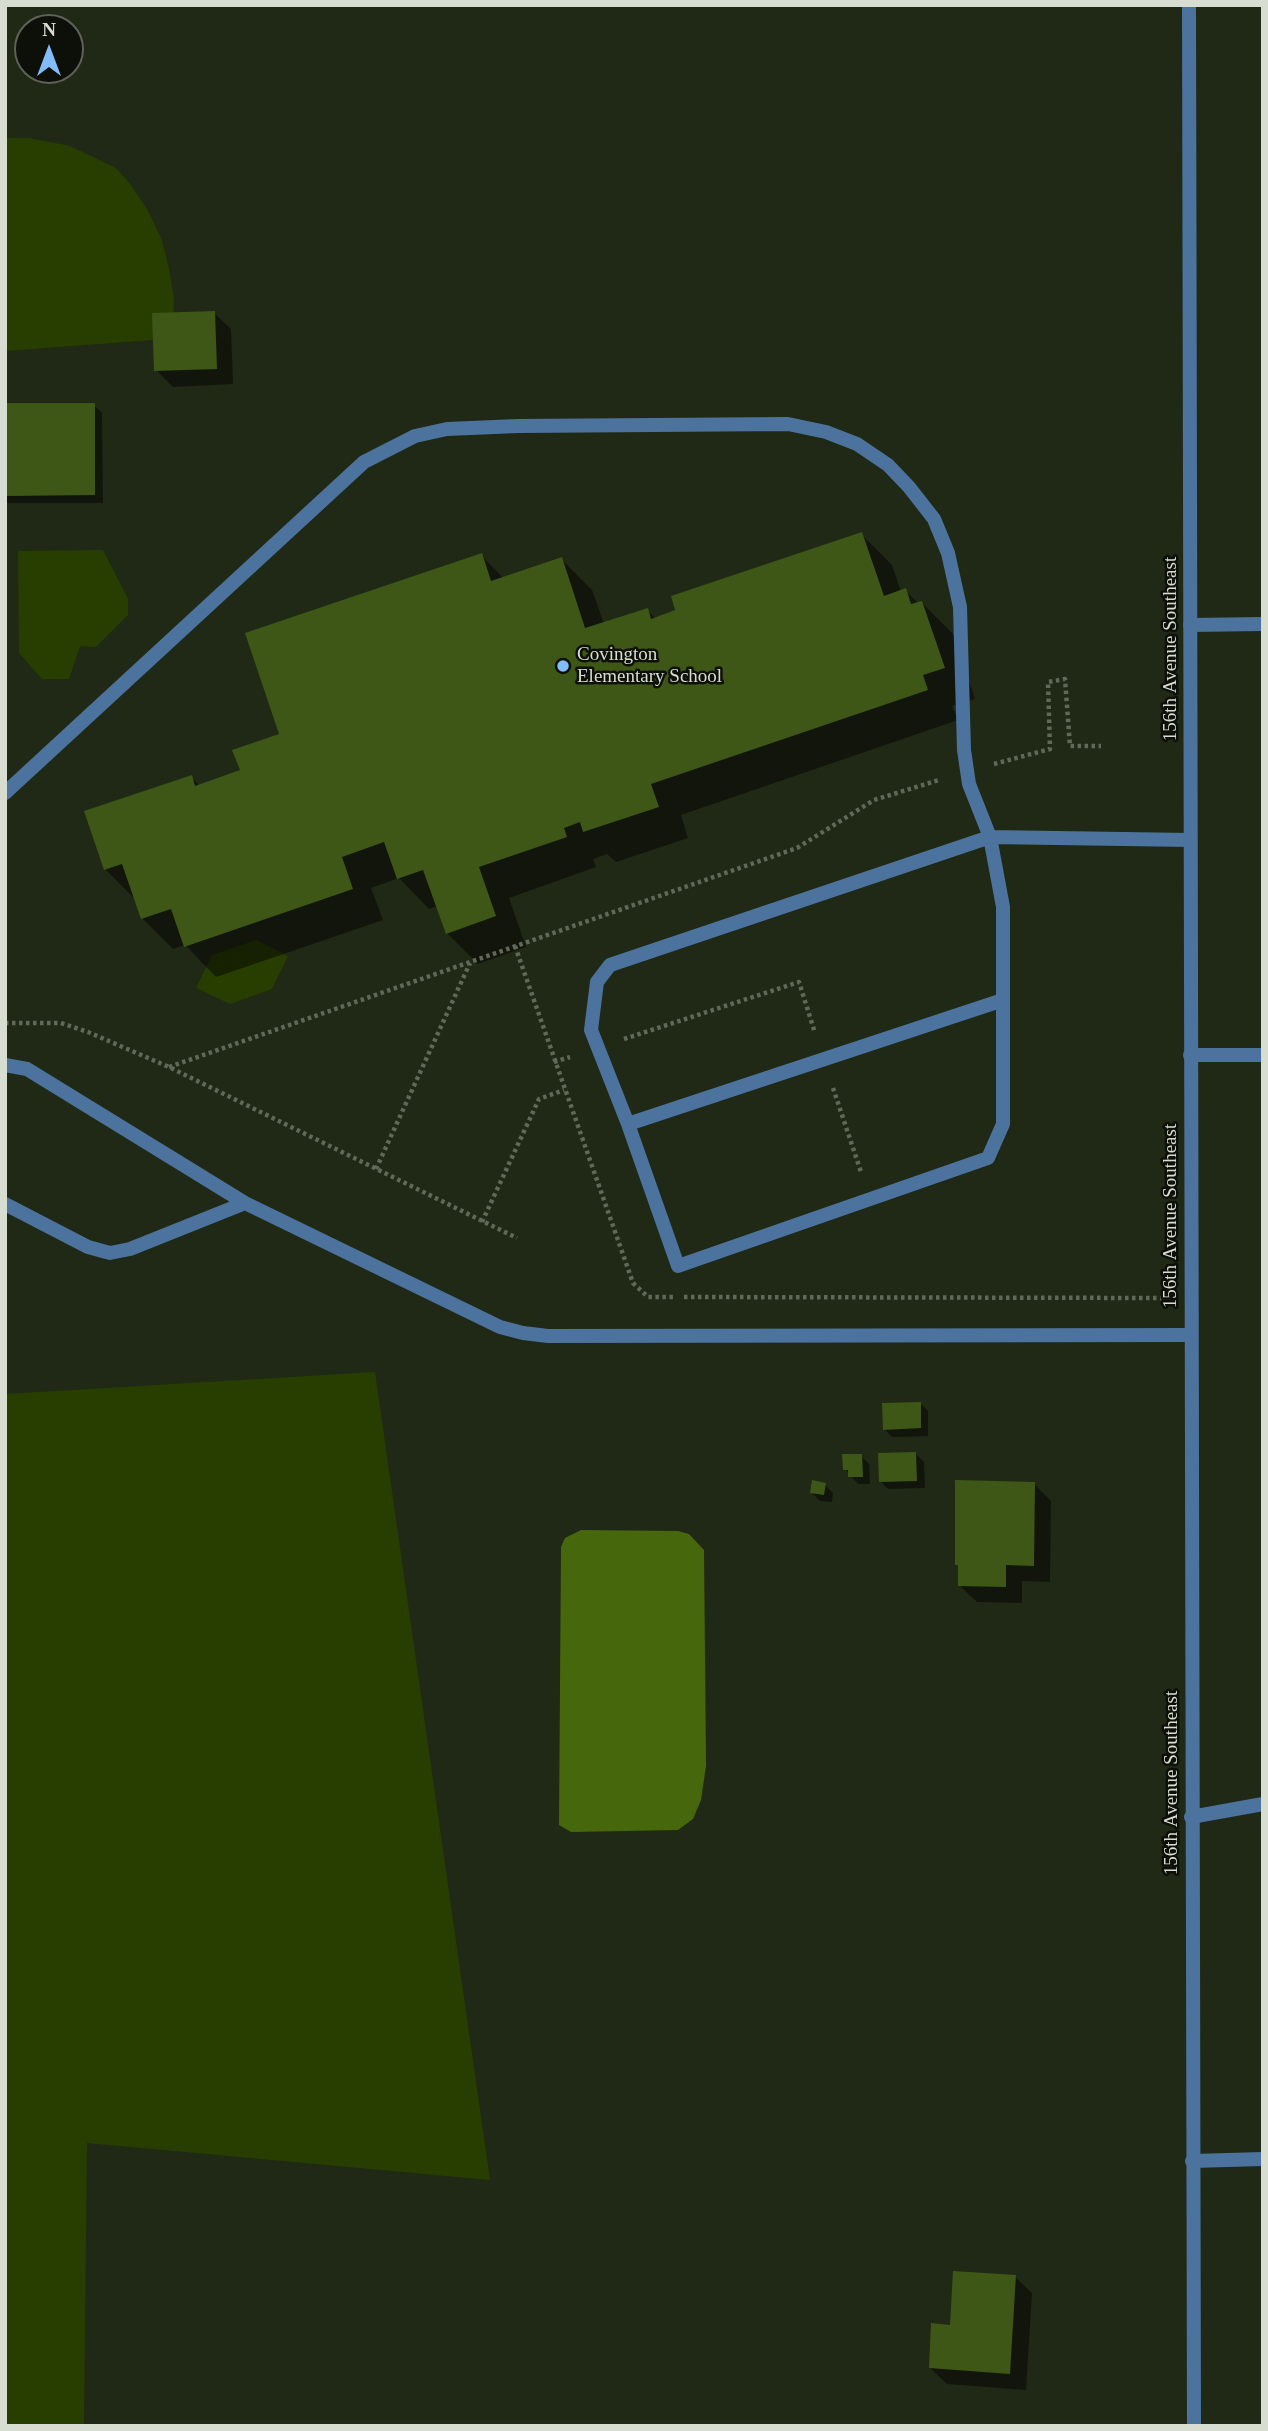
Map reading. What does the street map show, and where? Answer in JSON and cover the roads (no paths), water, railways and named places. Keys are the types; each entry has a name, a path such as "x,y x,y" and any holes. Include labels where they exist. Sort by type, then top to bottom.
{"street":[{"name":"156th Avenue Southeast","path":"1189,5 1194,2426"},
{"path":"5,793 364,463 415,436 447,429 518,426 788,424 826,432 858,444 888,465 934,519 948,553 960,607 964,750 967,771 969,784 990,837 1003,906 1003,1124 988,1158 678,1266 628,1124 591,1030 597,982 610,965 990,837 1190,839"},
{"path":"1190,625 1263,624"},
{"path":"628,1124 1003,1000"},
{"path":"1190,1055 1263,1055"},
{"path":"5,1065 27,1069 245,1203 500,1327 523,1333 548,1336 1191,1335"},
{"path":"5,1205 88,1247 110,1253 130,1249 245,1203"},
{"path":"1191,1817 1263,1804"},
{"path":"1192,2161 1263,2159"}],"place":[{"name":"Covington Elementary School","path":"563,666"}]}
